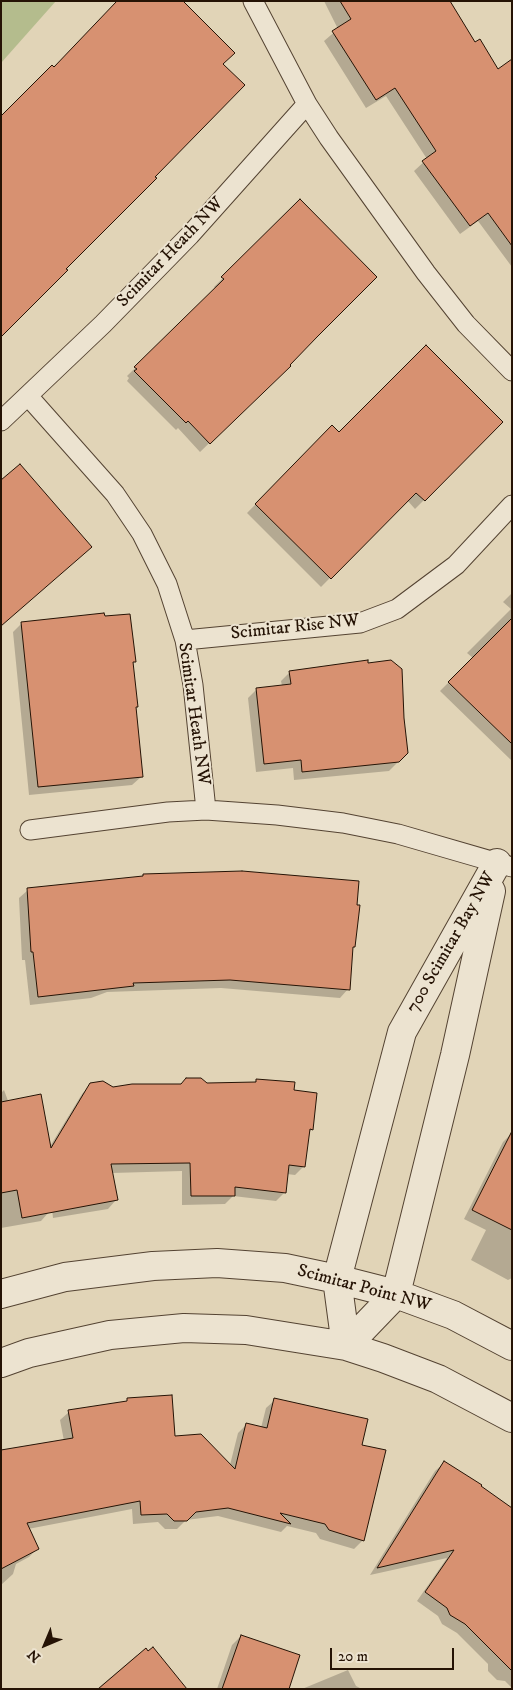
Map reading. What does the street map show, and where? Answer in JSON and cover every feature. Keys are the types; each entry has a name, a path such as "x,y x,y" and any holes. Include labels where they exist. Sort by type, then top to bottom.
{"street":[{"name":"700 Scimitar Bay NW","path":"346,1346 337,1278 402,1032 505,865"},
{"name":"700 Scimitar Bay NW","path":"396,1294 452,1065 505,865"},
{"name":"Scimitar Point NW","path":"1,1294 65,1277 153,1266 217,1263 285,1268 337,1278 396,1294 453,1315 512,1346"},
{"path":"346,1346 396,1294"},
{"path":"1,1363 29,1353 110,1335 184,1328 246,1330 346,1346 383,1358 438,1379 512,1418"}],"lane":[{"path":"253,1 307,104 329,138 426,273 466,324 512,371"},
{"name":"Scimitar Heath NW","path":"1,421 103,324 190,235 307,104"},
{"name":"Scimitar Heath NW","path":"28,396 115,494 142,534 167,584 185,640 193,685 206,810"},
{"name":"Scimitar Rise NW","path":"185,640 360,623 397,609 456,564 512,505"},
{"name":"Scimitar Heath NW","path":"30,830 168,812 206,810 276,815 343,823 398,834 505,865"}],"green space":[{"path":"1,1 56,1 1,63"}],"building":[{"path":"117,1 183,1 235,53 223,64 245,85 155,177 157,178 66,269 68,270 1,337 1,116 52,65 54,67"},
{"path":"340,1 450,1 475,42 480,39 498,69 512,59 512,246 488,213 470,226 422,161 436,151 395,88 376,100 332,31 351,19"},
{"path":"300,199 377,277 291,366 210,444 134,371 137,369 134,367 224,279 221,277"},
{"path":"426,345 503,422 425,501 416,493 331,579 255,504 332,425 339,432"},
{"path":"20,464 92,547 1,626 1,480"},
{"path":"104,613 105,616 130,614 136,662 133,662 143,777 38,787 21,622"},
{"path":"512,618 512,744 448,682"},
{"path":"368,660 368,663 391,660 402,669 408,753 399,762 302,772 301,760 264,764 256,688 291,684 289,671"},
{"path":"242,871 359,881 357,905 360,905 355,947 353,947 350,990 230,980 133,983 134,986 38,997 33,952 31,952 27,888 143,876 143,874"},
{"path":"186,1078 201,1078 207,1083 256,1082 256,1079 295,1082 294,1090 317,1093 313,1130 310,1129 305,1167 289,1165 286,1193 235,1187 235,1196 191,1196 190,1163 111,1164 118,1200 22,1218 17,1190 1,1193 1,1102 41,1094 51,1148 90,1083 103,1081 113,1087 132,1084 181,1084"},
{"path":"512,1131 512,1230 472,1210"},
{"path":"172,1395 175,1436 201,1434 235,1469 246,1423 267,1428 274,1398 368,1419 362,1445 386,1450 364,1541 329,1530 325,1524 280,1513 291,1524 228,1508 196,1512 187,1521 174,1521 167,1514 141,1515 140,1501 27,1523 39,1549 1,1569 1,1450 73,1438 68,1410 127,1401 127,1398"},
{"path":"444,1461 482,1485 512,1508 512,1671 465,1624 450,1615 447,1608 425,1592 454,1550 377,1568"},
{"path":"241,1635 300,1655 289,1689 222,1689"},
{"path":"153,1647 187,1689 98,1689 146,1648 148,1651"}]}
